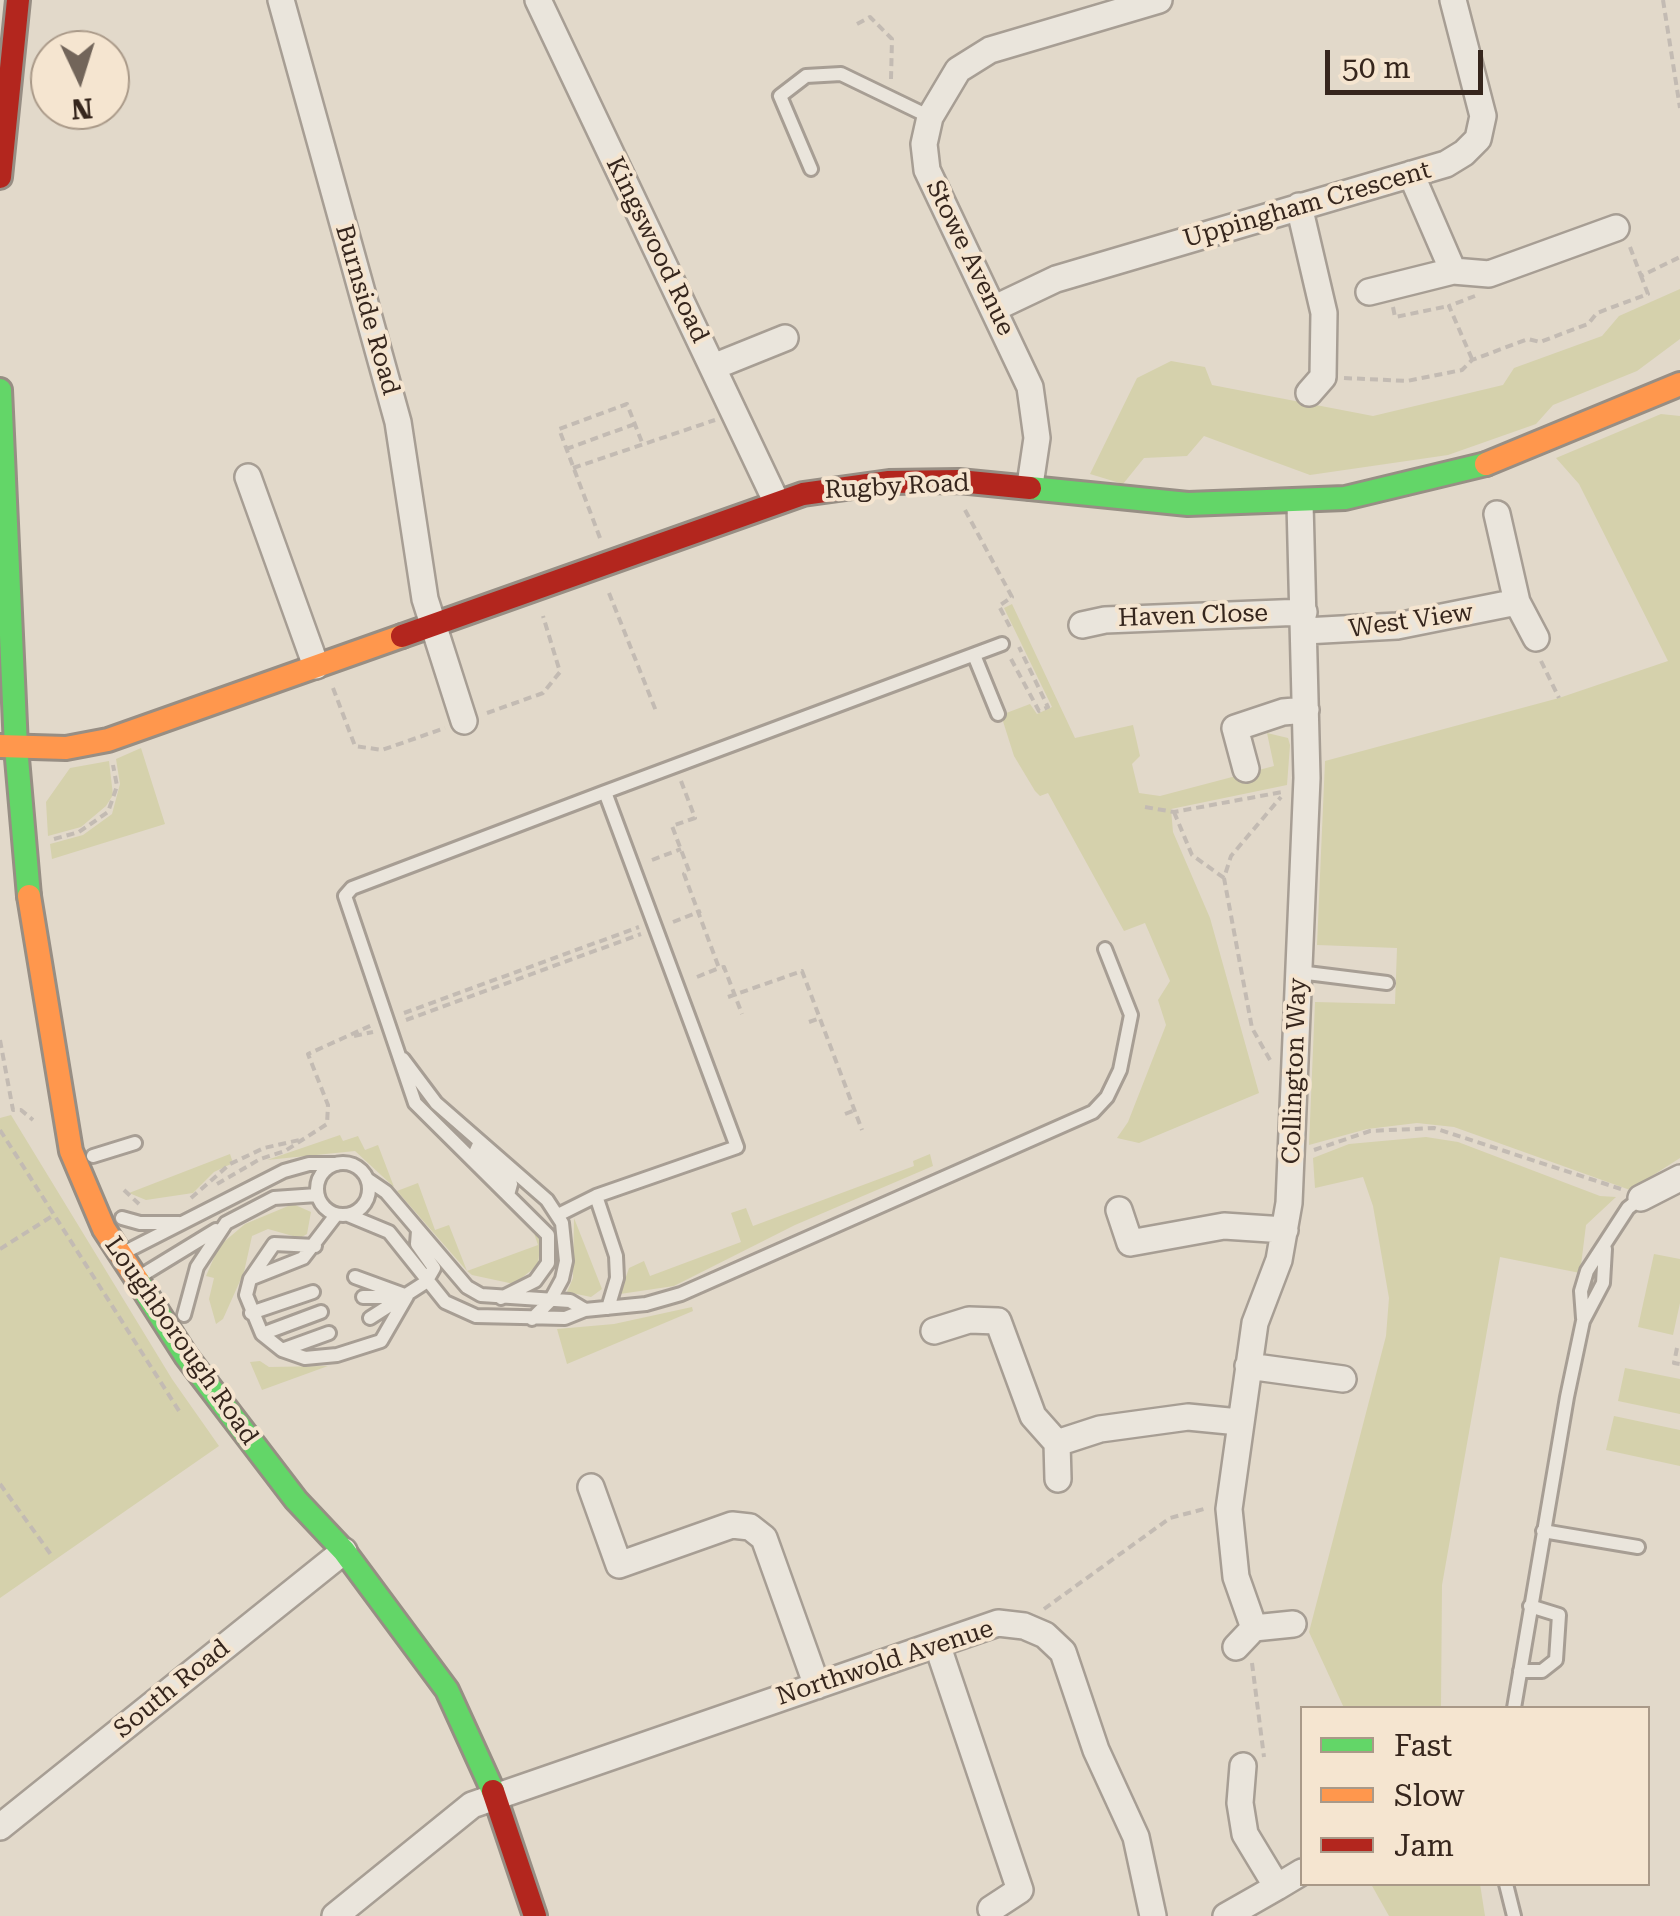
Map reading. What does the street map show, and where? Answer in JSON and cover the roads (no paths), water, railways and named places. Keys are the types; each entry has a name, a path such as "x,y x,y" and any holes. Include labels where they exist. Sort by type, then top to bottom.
{"main road":[{"path":"0,176 18,0"},
{"name":"Rugby Road","path":"8,746 66,748 108,740 776,501 837,487 959,481 1030,484 1188,504 1300,503 1413,484 1485,464 1680,384"},
{"name":"Loughborough Road","path":"0,390 8,746 37,970 71,1152 98,1217 129,1250 252,1445 344,1551 447,1690 494,1796 534,1916"},
{"name":"Loughborough Road","path":"65,1107 132,1212 129,1250"},
{"name":"Loughborough Road","path":"144,1274 184,1315 241,1402 328,1518 344,1551"}],"street":[{"name":"Burnside Road","path":"281,0 398,422 431,625 464,721"},
{"name":"Kingswood Road","path":"538,0 776,501"},
{"name":"Stowe Avenue","path":"1030,484 1036,415 1024,367 927,170 924,144 930,117 958,70 990,50 1159,0"},
{"name":"Uppingham Crescent","path":"995,308 1056,279 1446,164 1478,139 1482,116 1480,95 1453,0"},
{"path":"1411,174 1453,271"},
{"path":"1299,206 1324,312 1316,385"},
{"path":"1379,289 1453,271 1489,274 1616,228"},
{"path":"713,366 785,338"},
{"path":"248,477 316,666"},
{"name":"Collington Way","path":"1293,1624 1245,1638 1229,1508 1255,1323 1285,1230 1291,1158 1306,710 1300,503"},
{"path":"1496,514 1517,602 1536,638"},
{"name":"West View","path":"1305,622 1397,626 1517,602"},
{"name":"Haven Close","path":"1082,624 1305,622"},
{"path":"1246,769 1234,728 1283,712 1306,710"},
{"path":"1641,1198 1680,1178"},
{"path":"1119,1210 1130,1243 1224,1226 1285,1230"},
{"path":"934,1331 968,1320 998,1320 1034,1416 1057,1443 1058,1479"},
{"path":"1248,1366 1342,1379"},
{"path":"1057,1443 1100,1430 1188,1417 1239,1422"},
{"path":"591,1487 619,1565 732,1524 750,1527 764,1538 817,1686"},
{"name":"South Road","path":"0,1827 344,1551"},
{"name":"Northwold Avenue","path":"335,1916 472,1805 998,1623 1024,1626 1045,1636 1063,1652 1096,1750 1136,1837 1153,1916"},
{"path":"937,1644 1020,1890 991,1908"},
{"path":"1243,1766 1240,1803 1245,1834 1277,1887"},
{"path":"1226,1916 1258,1908 1277,1887 1300,1873"}],"lane":[{"path":"811,169 780,96 806,76 842,74 930,117"},
{"path":"501,1298 534,1282 548,1262 548,1235 415,1103 345,896 352,888 605,792 976,661 1002,644"},
{"path":"976,661 998,714"},
{"path":"558,1215 596,1196 737,1147 605,792"},
{"path":"144,1274 274,1198 317,1196 342,1215 389,1232 445,1302 476,1316 565,1318 584,1310 681,1294 1094,1112 1108,1097 1120,1070 1130,1016 1106,949"},
{"path":"1299,972 1387,983"},
{"path":"401,1057 436,1103 558,1215 566,1261 550,1300 532,1319"},
{"path":"436,1103 434,1110 440,1120 466,1143 468,1158"},
{"path":"480,1142 475,1153 511,1184 508,1195"},
{"path":"93,1156 135,1144"},
{"path":"129,1250 284,1171 309,1164 354,1166 386,1192 467,1286 482,1296 570,1301 584,1310"},
{"path":"317,1196 320,1176 336,1164"},
{"path":"250,1279 303,1258 342,1215 368,1197 366,1179"},
{"path":"596,1196 616,1256 617,1278 608,1308"},
{"path":"1514,1706 1583,1321 1602,1283 1606,1249 1628,1208 1641,1198"},
{"path":"132,1212 140,1224 181,1224"},
{"path":"184,1315 197,1267 226,1224"},
{"path":"370,1318 426,1282 434,1268 417,1244 418,1230"},
{"path":"314,1246 274,1244 250,1279 246,1295 251,1313 262,1334 282,1350 305,1358 337,1355 381,1341 407,1296"},
{"path":"355,1277 407,1296"},
{"path":"251,1313 313,1292"},
{"path":"363,1297 407,1296"},
{"path":"262,1334 321,1312"},
{"path":"282,1350 329,1333"},
{"path":"1543,1530 1638,1547"},
{"path":"1520,1671 1552,1667 1557,1653 1559,1615 1530,1606"},
{"path":"1506,1886 1514,1916"}]}
